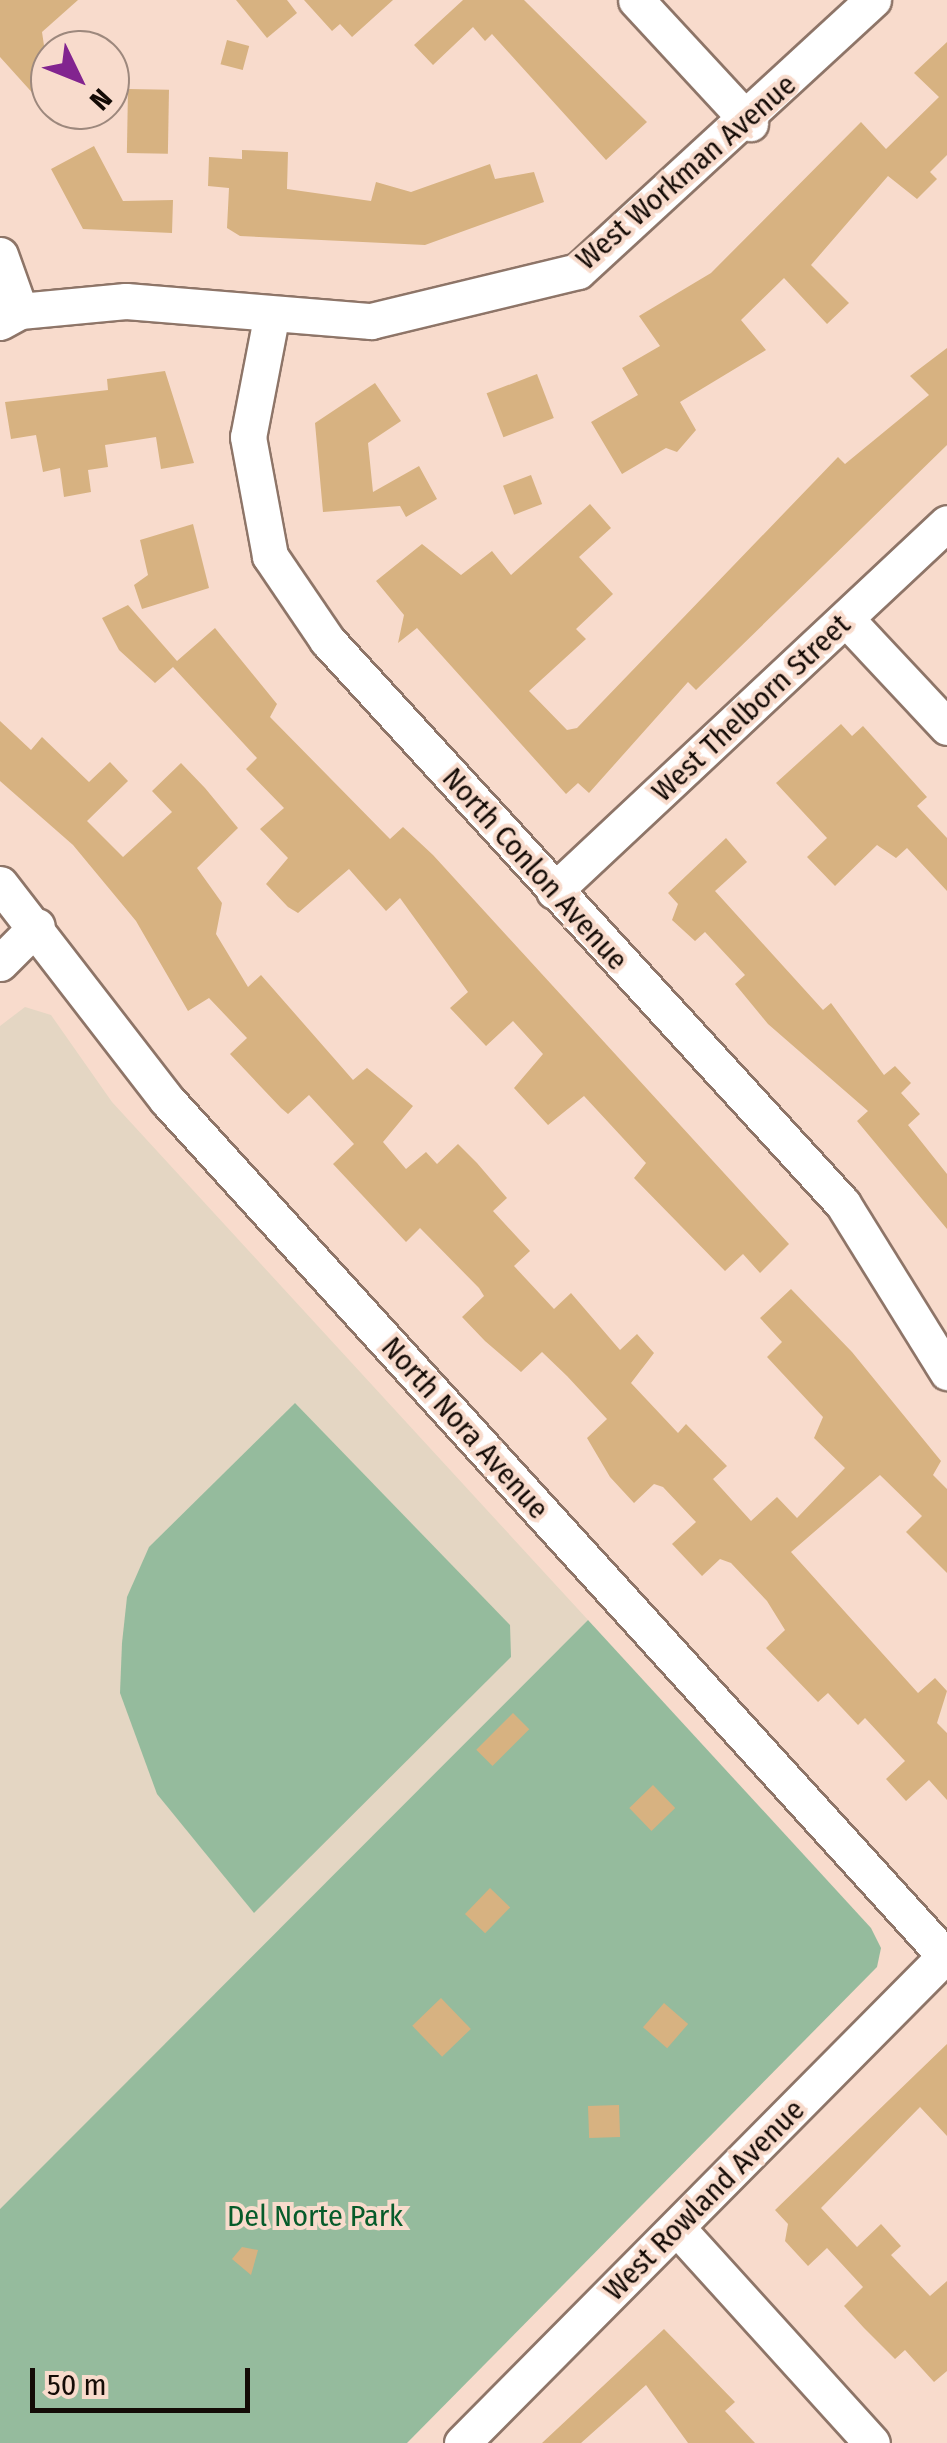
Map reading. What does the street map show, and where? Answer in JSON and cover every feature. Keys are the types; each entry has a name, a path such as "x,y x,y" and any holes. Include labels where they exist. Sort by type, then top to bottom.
{"street":[{"path":"636,0 750,123"},
{"name":"West Workman Avenue","path":"10,316 126,301 271,318 371,321 578,271 750,123 873,0"},
{"path":"0,255 10,316"},
{"name":"North Conlon Avenue","path":"271,318 248,437 270,556 327,640 842,1204 947,1372"},
{"name":"West Thelborn Street","path":"554,891 947,523"},
{"path":"846,619 947,726"},
{"name":"North Nora Avenue","path":"0,884 38,926 168,1100 946,1957"},
{"path":"0,963 38,926"},
{"name":"West Rowland Avenue","path":"462,2443 946,1957"},
{"path":"676,2228 872,2443"}],"shaded area":[{"path":"25,1007 51,1015 112,1102 588,1620 0,2209 0,1026"}],"green space":[{"path":"295,1403 510,1625 511,1657 254,1913 157,1794 120,1693 122,1643 127,1597 149,1547"},
{"name":"Del Norte Park","path":"588,1620 871,1928 881,1948 877,1967 407,2443 0,2443 0,2209"}],"building":[{"path":"0,0 78,0 44,30 30,30 30,90 0,57"},
{"path":"236,0 287,0 297,13 267,38"},
{"path":"304,0 393,0 352,37 340,24 332,31"},
{"path":"463,0 524,0 647,122 606,160 492,34 485,41 473,27 433,65 414,45"},
{"path":"227,40 249,46 243,70 221,64"},
{"path":"947,42 947,155 930,172 937,179 917,199 888,176 811,265 849,303 827,324 784,278 741,320 766,350 680,402 696,430 677,452 666,448 622,474 591,422 638,395 622,368 660,346 639,316 711,273 861,122 886,149 939,97 914,73"},
{"path":"130,89 169,90 168,154 127,153"},
{"path":"94,146 123,201 173,200 172,233 83,229 51,169"},
{"path":"242,150 288,152 287,189 371,201 376,182 411,192 490,164 495,179 534,172 544,202 425,245 240,236 227,228 229,188 208,186 209,157 242,159"},
{"path":"947,348 947,445 696,690 688,682 589,793 578,783 566,794 417,628 398,643 404,615 376,581 422,544 461,575 492,551 511,575 590,504 611,528 579,557 613,594 576,629 586,639 529,691 567,730 577,728 838,457 845,464 929,395 910,376"},
{"path":"165,371 194,463 161,469 156,437 105,445 108,467 88,470 91,492 64,497 60,468 43,472 36,435 11,439 5,402 108,390 107,379"},
{"path":"537,374 554,418 503,437 487,393"},
{"path":"375,383 401,421 368,443 373,492 419,466 437,499 406,517 400,506 323,512 315,423"},
{"path":"531,475 542,504 514,515 503,486"},
{"path":"193,524 209,588 142,609 134,585 148,575 140,540"},
{"path":"128,605 177,661 215,628 277,704 270,717 390,839 403,827 433,855 789,1244 760,1273 743,1254 725,1271 634,1178 646,1163 584,1096 548,1125 514,1088 543,1054 513,1021 486,1046 450,1008 468,992 400,898 386,911 349,869 298,913 266,884 288,858 260,829 284,808 246,769 257,758 173,667 155,683 119,650 102,618"},
{"path":"0,721 31,750 42,737 89,782 110,762 128,781 87,821 123,857 172,812 152,791 181,763 205,788 238,828 197,868 222,903 216,934 248,987 261,975 353,1080 367,1068 413,1106 383,1142 406,1169 426,1152 437,1164 458,1144 477,1163 507,1198 493,1211 530,1251 514,1266 554,1309 571,1293 620,1350 637,1334 654,1353 631,1383 678,1433 686,1424 727,1466 713,1479 751,1521 777,1497 797,1518 845,1468 814,1438 823,1417 767,1357 782,1342 760,1318 791,1289 852,1352 941,1461 933,1475 947,1489 947,1573 906,1532 922,1516 880,1475 791,1552 918,1693 935,1678 947,1691 937,1723 947,1733 947,1800 929,1780 906,1801 886,1779 905,1761 865,1718 858,1725 828,1693 818,1702 766,1648 785,1630 767,1601 731,1563 720,1559 702,1576 672,1544 696,1522 663,1487 654,1484 634,1503 610,1477 587,1438 607,1419 542,1352 521,1372 485,1341 462,1317 484,1296 479,1288 420,1228 406,1242 333,1164 354,1144 309,1095 288,1114 281,1108 230,1054 247,1038 209,998 188,1011 136,921 73,845 0,781"},
{"path":"841,724 852,736 863,726 927,797 917,806 947,838 947,891 907,848 896,858 877,845 835,886 807,857 827,838 776,783"},
{"path":"726,838 747,862 715,891 823,1010 831,1003 884,1075 895,1066 911,1083 901,1093 920,1114 908,1125 947,1174 947,1229 857,1121 868,1111 768,1024 735,984 745,975 705,932 695,941 672,920 678,904 668,893"},
{"path":"513,1713 529,1729 492,1766 476,1750"},
{"path":"653,1785 675,1808 651,1831 629,1808"},
{"path":"490,1888 510,1907 485,1933 465,1914"},
{"path":"441,1998 471,2029 442,2057 412,2026"},
{"path":"664,2003 688,2024 667,2048 643,2027"},
{"path":"947,2044 947,2136 920,2107 821,2208 857,2247 881,2224 901,2246 891,2255 930,2296 947,2281 947,2371 934,2382 905,2350 895,2359 864,2328 844,2306 863,2287 827,2248 808,2266 785,2241 788,2224 775,2210"},
{"path":"619,2105 620,2137 589,2138 588,2106"},
{"path":"242,2247 258,2250 251,2275 232,2259"},
{"path":"664,2329 735,2402 725,2411 755,2443 688,2443 646,2385 581,2443 542,2443"}]}
